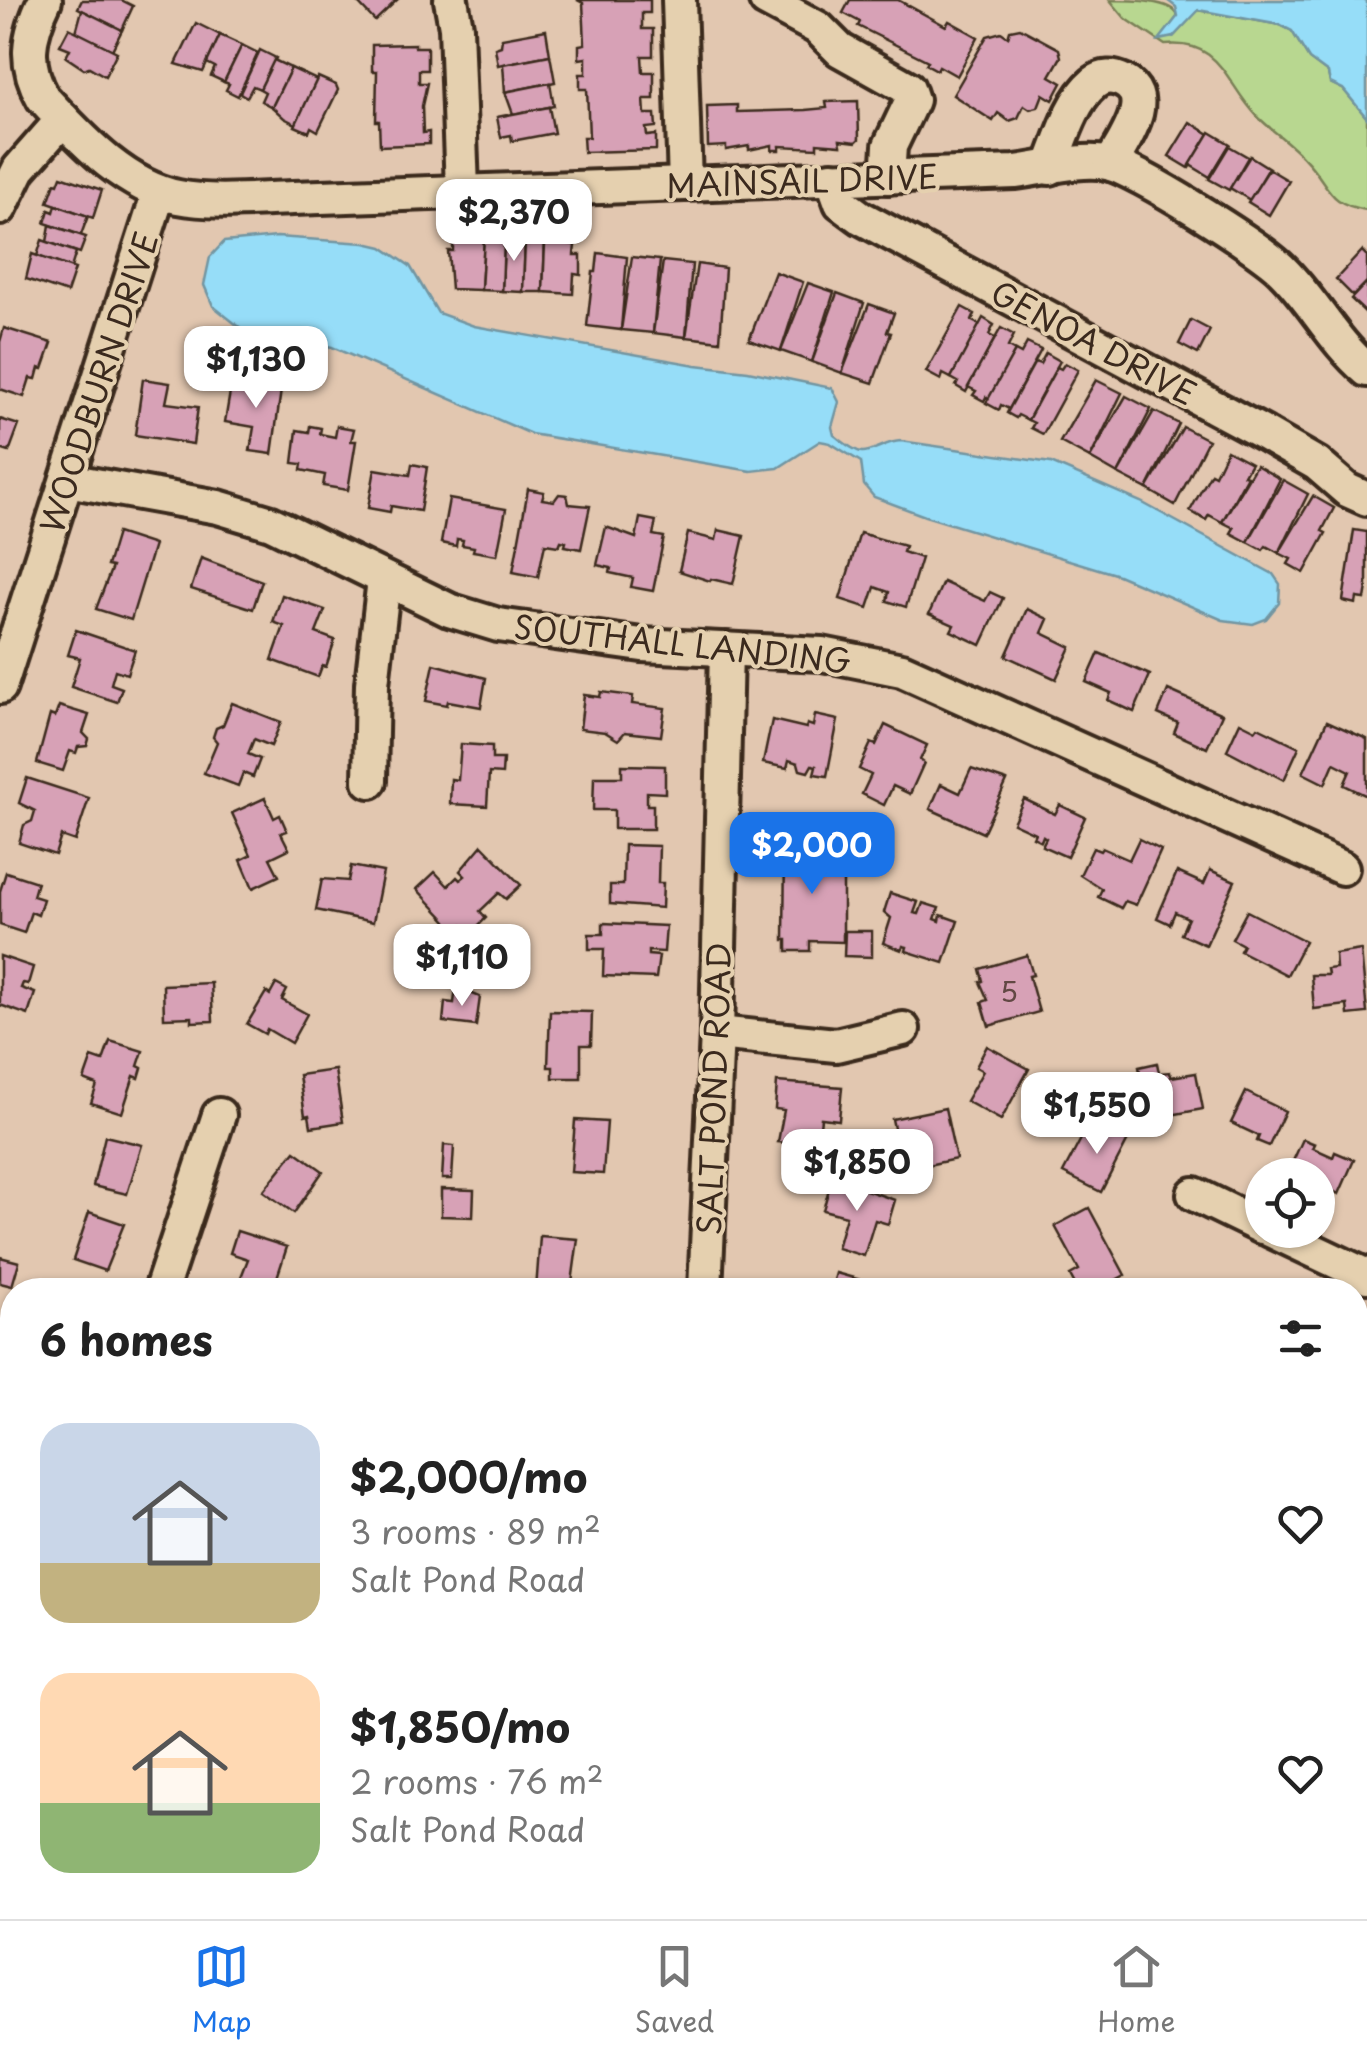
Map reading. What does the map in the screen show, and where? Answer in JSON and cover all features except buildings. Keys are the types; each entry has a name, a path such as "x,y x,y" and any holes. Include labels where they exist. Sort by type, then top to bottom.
{"street":[{"path":"44,0 32,27 28,55 36,85 63,119 122,172 159,192"},
{"path":"451,0 456,27 462,190"},
{"path":"679,0 685,184"},
{"path":"766,0 809,23 840,50 908,88 912,100 890,146 888,177"},
{"path":"1050,168 1085,92 1097,80 1110,77 1129,84 1135,91 1138,108 1111,164 1270,259 1367,370"},
{"path":"0,208 19,169 63,119"},
{"name":"MAINSAIL DRIVE","path":"159,192 218,200 888,177 1111,164"},
{"name":"GENOA DRIVE","path":"832,178 841,203 860,216 1265,434 1367,499"},
{"name":"WOODBURN DRIVE","path":"0,687 159,192"},
{"name":"SOUTHALL LANDING","path":"67,480 218,507 270,522 450,610 498,625 642,645 822,654 902,670 1342,868"},
{"path":"370,781 372,684 384,579"},
{"name":"SALT POND ROAD","path":"706,1278 717,1032 726,649"},
{"path":"717,1032 836,1045 903,1030"},
{"path":"165,1278 219,1116"},
{"path":"1194,1194 1245,1219"},
{"path":"1308,1248 1367,1276"}],"green space":[{"path":"1110,0 1150,2 1174,11 1178,16 1161,38 1173,37 1198,10 1280,25 1292,31 1309,59 1328,73 1330,83 1343,89 1367,118 1367,210 1336,198 1304,158 1257,116 1210,56 1184,45 1165,45 1125,18"}],"water":[{"path":"1167,0 1367,0 1367,118 1343,89 1330,83 1328,73 1309,59 1292,31 1280,25 1199,10 1173,37 1159,40 1178,16 1176,7"},
{"path":"277,237 382,247 410,266 438,313 474,326 832,388 839,402 832,427 834,435 859,451 901,441 1051,463 1141,502 1273,574 1280,584 1279,603 1266,619 1253,624 1223,620 1118,575 925,516 874,497 864,485 861,462 830,443 820,441 778,468 751,471 531,434 332,347 242,329 213,306 204,285 210,257 224,242"}]}
